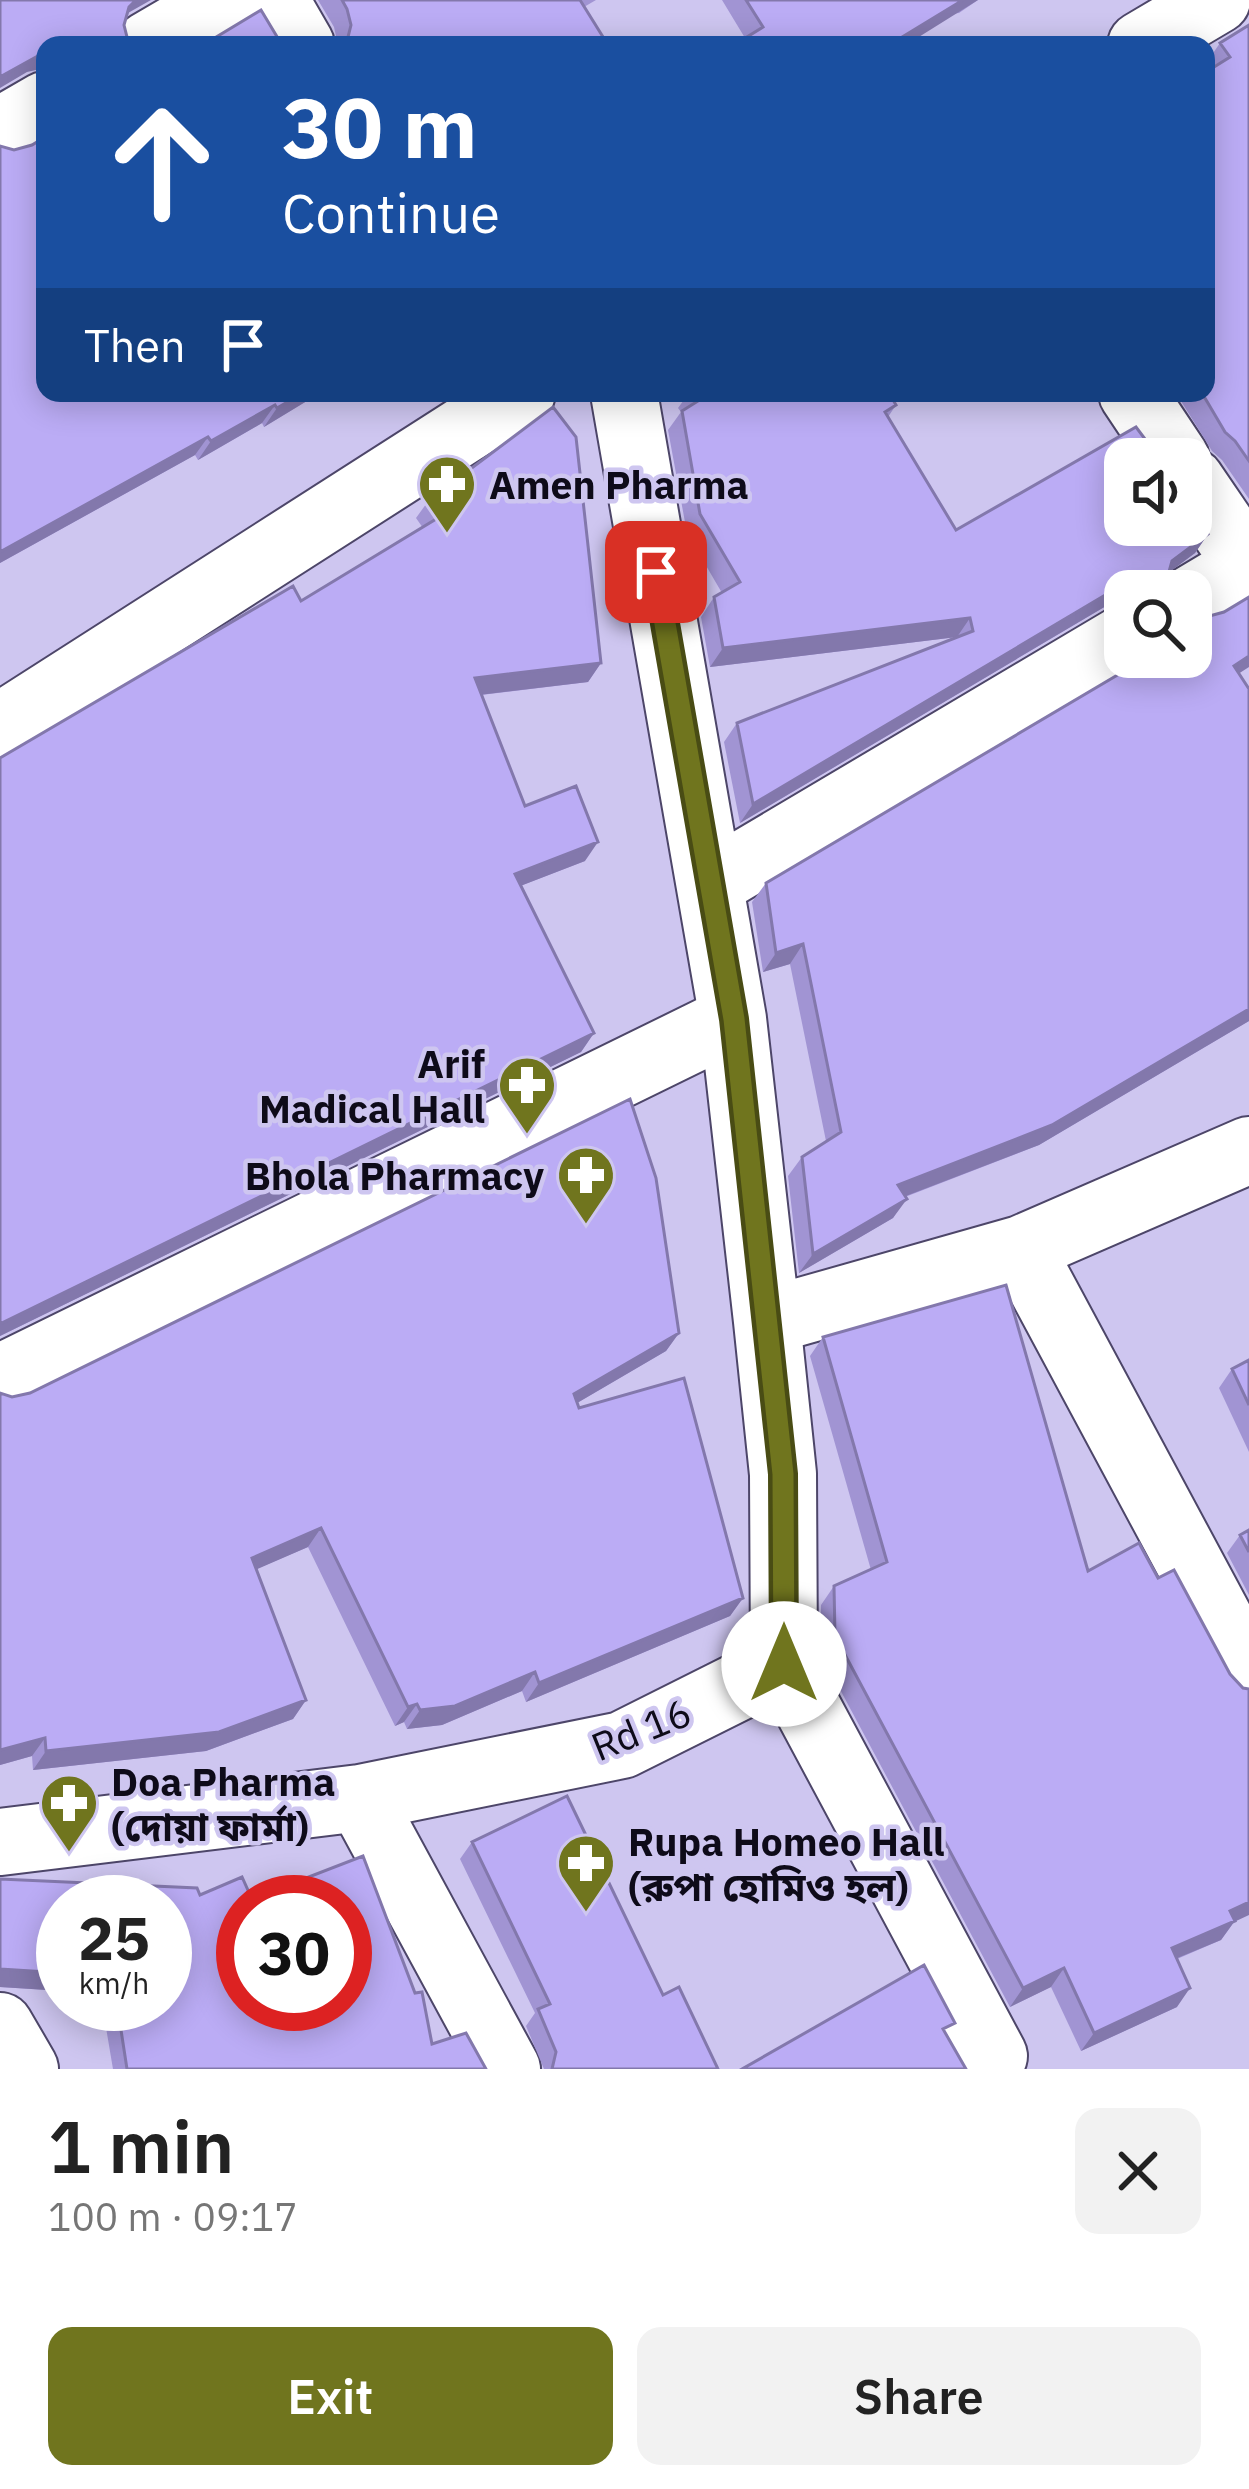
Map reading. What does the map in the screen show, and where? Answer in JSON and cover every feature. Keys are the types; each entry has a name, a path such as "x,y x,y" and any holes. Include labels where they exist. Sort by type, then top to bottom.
{"street":[{"path":"163,36 225,0"},
{"path":"274,0 296,36"},
{"path":"1156,36 1217,0"},
{"path":"0,131 36,110"},
{"path":"0,727 503,402"},
{"path":"626,402 734,1019 783,1474 784,1664 994,2056"},
{"path":"1138,402 1162,438"},
{"path":"1212,512 1248,566 1212,587"},
{"path":"710,884 1104,650"},
{"path":"0,1378 734,1019"},
{"path":"767,1321 1022,1249 1249,1150"},
{"path":"1022,1249 1249,1674"},
{"name":"Rd 16","path":"0,1842 360,1798 622,1745 784,1664"},
{"path":"360,1798 507,2069"},
{"path":"0,2026 25,2069"}],"building":[{"path":"0,0 136,0 124,25 127,36 36,36 36,57 0,77"},
{"path":"342,0 580,0 602,36 348,36"},
{"path":"746,0 963,0 904,36 748,36 763,27"},
{"path":"261,10 277,36 218,36"},
{"path":"1249,25 1249,461 1207,402 1215,402 1215,66 1230,57 1220,43"},
{"path":"36,143 36,402 287,402 211,441 208,437 0,552 0,146 14,150"},
{"path":"696,402 894,402 885,412 956,530 1104,445 1104,546 1192,546 1172,561 1170,570 1104,570 1104,596 753,804 737,723 973,631 970,618 723,648 714,597 740,582 700,514 682,411"},
{"path":"553,407 576,437 601,663 475,678 525,806 576,786 598,842 515,874 594,1033 0,1324 0,758 293,586 301,601 441,516 429,500"},
{"path":"1136,427 1144,438 1117,438"},
{"path":"1249,597 1249,656 1234,666 1249,689 1249,1009 1052,1125 898,1185 907,1199 813,1254 802,1157 841,1132 803,944 776,953 766,883 1113,678 1212,678 1212,615"},
{"path":"630,1099 656,1178 679,1333 574,1394 579,1408 684,1378 743,1598 539,1683 535,1672 455,1706 420,1710 417,1704 408,1707 321,1528 252,1558 306,1700 219,1732 46,1751 45,1738 0,1750 0,1393 12,1397 30,1393"},
{"path":"1006,1285 1088,1571 1139,1543 1158,1578 1174,1570 1230,1674 1249,1689 1249,1902 1230,1911 1235,1921 1172,1948 1190,1988 1094,2033 1064,1968 1023,1988 835,1636 834,1586 887,1562 823,1337"},
{"path":"1249,1360 1249,1405 1232,1369"},
{"path":"1249,1530 1249,1552 1240,1535"},
{"path":"567,1796 663,1995 679,1987 718,2069 552,2069 556,2052 538,2009 550,2004 472,1842"},
{"path":"363,1856 370,1875 314,1875"},
{"path":"0,1879 36,1881 36,1971 0,1969"},
{"path":"372,1880 415,1993 422,1992 432,2044 466,2033 486,2069 127,2069 121,2031 192,2031 192,1888 200,1895 216,1888 216,2031 372,2031"},
{"path":"924,1965 955,2023 943,2029 966,2069 742,2069"}],"place":[{"name":"Amen Pharma","path":"447,535"},
{"name":"Arif Madical Hall","path":"527,1136"},
{"name":"Bhola Pharmacy","path":"586,1226"},
{"name":"Doa Pharma (দোয়া ফার্মা)","path":"69,1854"},
{"name":"Rupa Homeo Hall (রুপা হোমিও হল)","path":"586,1914"}],"route":[{"path":"656,572 734,1019 783,1474 784,1664"}]}
